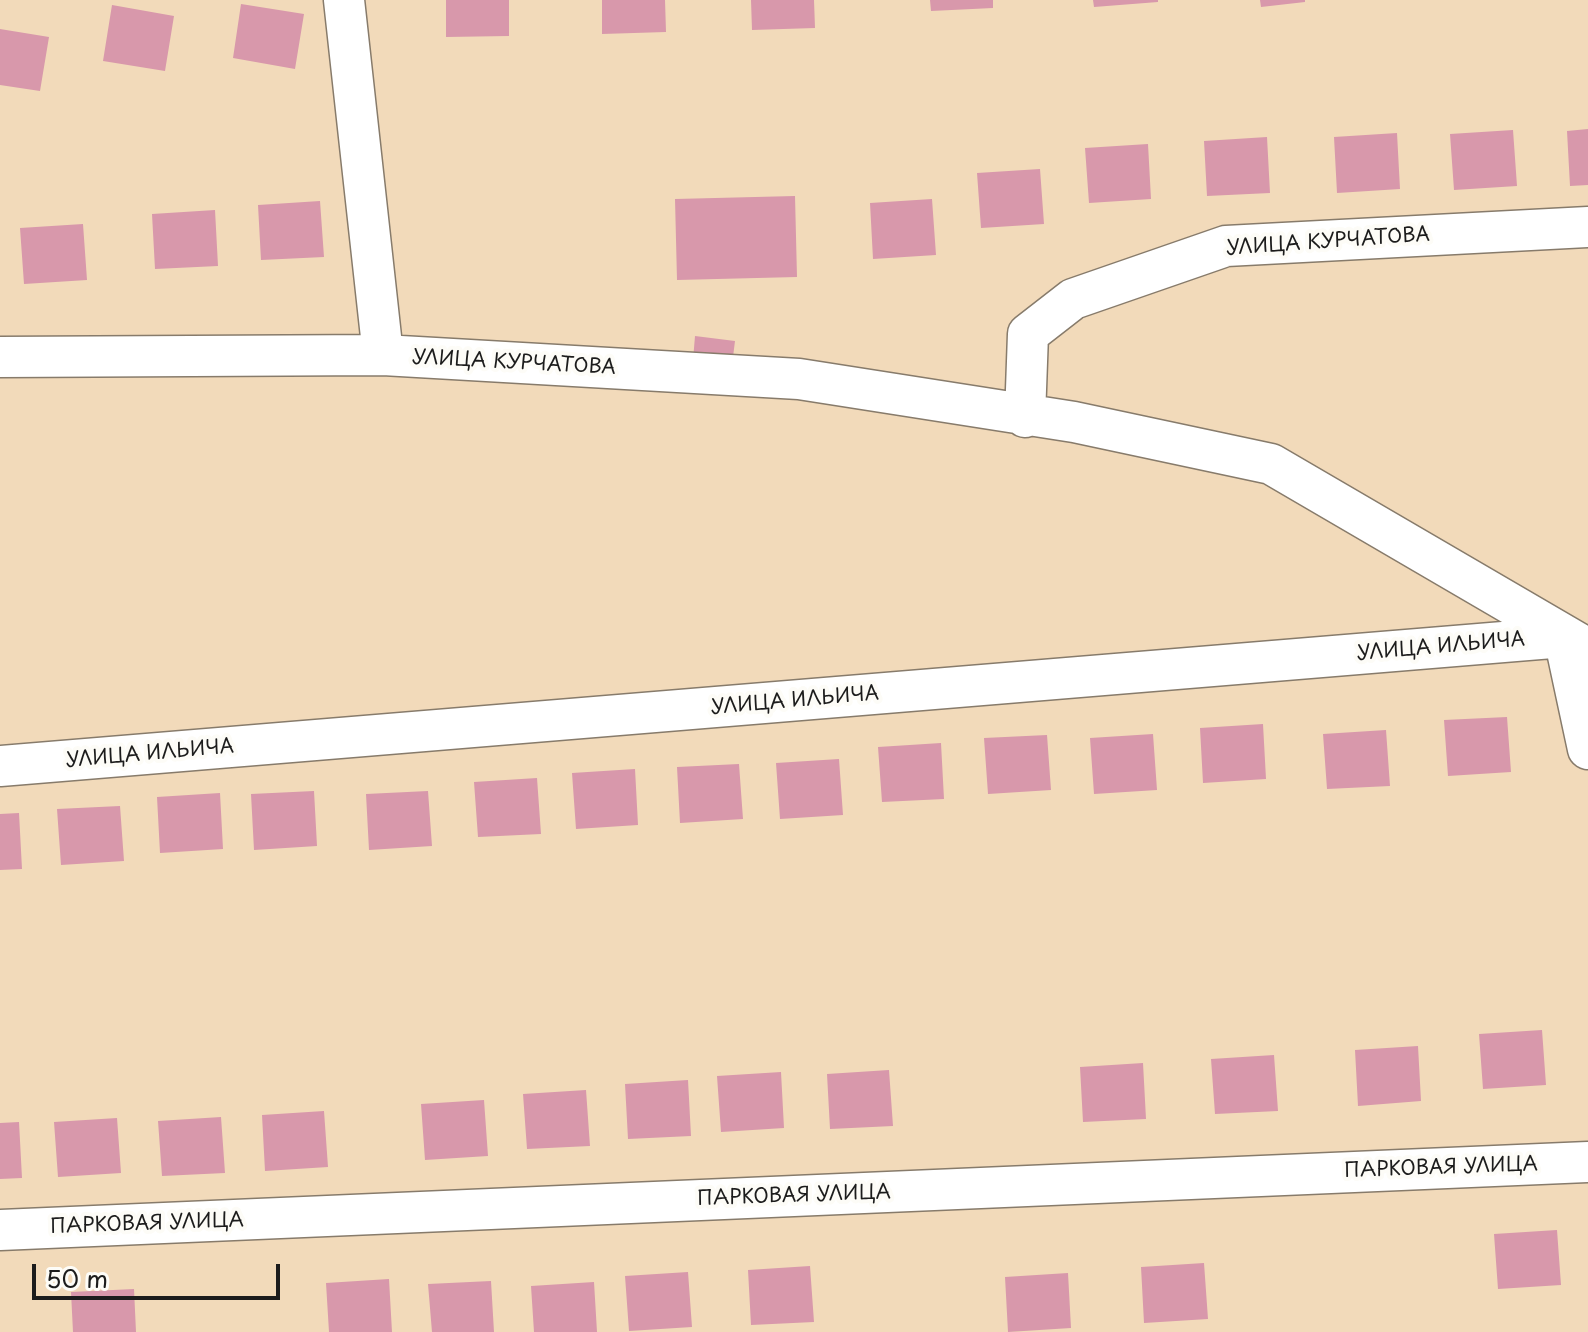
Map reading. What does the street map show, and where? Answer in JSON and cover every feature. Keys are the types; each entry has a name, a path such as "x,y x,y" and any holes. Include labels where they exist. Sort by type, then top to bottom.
{"street":[{"path":"344,0 383,355"},
{"name":"УЛИЦА КУРЧАТОВА","path":"1025,417 1028,334 1073,299 1226,246 1588,227"},
{"name":"УЛИЦА КУРЧАТОВА","path":"0,357 383,355 799,379 1025,417 1074,422 1271,464 1576,643"},
{"path":"1576,643 1588,749"},
{"name":"УЛИЦА ИЛЬИЧА","path":"0,766 1576,643"},
{"name":"ПАРКОВАЯ УЛИЦА","path":"0,1230 1588,1162"}],"building":[{"path":"446,0 509,0 509,36 446,37"},
{"path":"602,0 665,0 666,32 602,34"},
{"path":"751,0 814,0 815,28 752,30"},
{"path":"930,0 993,0 993,8 931,11"},
{"path":"1093,0 1158,0 1158,2 1094,7"},
{"path":"1260,0 1305,0 1305,2 1261,7"},
{"path":"241,4 304,14 295,69 233,58"},
{"path":"112,5 174,16 165,71 103,61"},
{"path":"0,29 49,37 40,91 0,85"},
{"path":"1588,129 1588,185 1570,186 1567,131"},
{"path":"1513,130 1517,186 1454,190 1450,134"},
{"path":"1397,133 1400,189 1337,193 1334,137"},
{"path":"1267,137 1270,193 1207,196 1204,141"},
{"path":"1148,144 1151,199 1089,203 1085,148"},
{"path":"1040,169 1044,224 981,228 977,173"},
{"path":"795,196 797,277 677,280 675,199"},
{"path":"932,199 936,255 873,259 870,203"},
{"path":"320,201 324,257 261,260 258,205"},
{"path":"215,210 218,266 155,269 152,214"},
{"path":"83,224 87,280 24,284 20,228"},
{"path":"695,336 735,341 732,365 693,360"},
{"path":"1507,717 1511,772 1448,776 1444,720"},
{"path":"1263,724 1266,779 1203,783 1200,728"},
{"path":"1386,730 1390,786 1327,789 1323,734"},
{"path":"1153,734 1157,790 1094,794 1090,738"},
{"path":"1047,735 1051,790 988,794 984,738"},
{"path":"941,743 944,799 882,802 878,747"},
{"path":"839,759 843,815 780,819 776,763"},
{"path":"739,764 743,819 680,823 677,767"},
{"path":"635,769 638,825 576,829 572,773"},
{"path":"537,778 541,834 478,837 474,782"},
{"path":"314,791 317,846 254,850 251,794"},
{"path":"428,791 432,846 369,850 366,794"},
{"path":"220,793 223,849 160,853 157,797"},
{"path":"120,806 124,861 61,865 57,809"},
{"path":"19,813 22,869 0,870 0,814"},
{"path":"1542,1030 1546,1085 1483,1089 1479,1034"},
{"path":"1418,1046 1421,1101 1358,1106 1355,1050"},
{"path":"1274,1055 1278,1111 1215,1114 1211,1059"},
{"path":"1143,1063 1146,1119 1083,1122 1080,1067"},
{"path":"889,1070 893,1126 830,1129 827,1074"},
{"path":"781,1072 784,1128 721,1132 717,1076"},
{"path":"688,1080 691,1136 628,1139 625,1084"},
{"path":"586,1090 590,1146 527,1149 523,1094"},
{"path":"484,1100 488,1156 425,1160 421,1104"},
{"path":"324,1111 328,1167 265,1171 262,1115"},
{"path":"221,1117 225,1173 162,1176 158,1121"},
{"path":"117,1118 121,1173 58,1177 54,1122"},
{"path":"19,1122 22,1178 0,1179 0,1123"},
{"path":"1557,1230 1561,1285 1498,1289 1494,1234"},
{"path":"1204,1263 1208,1319 1144,1323 1141,1267"},
{"path":"810,1266 814,1322 751,1325 748,1270"},
{"path":"688,1272 692,1327 629,1331 625,1276"},
{"path":"1068,1273 1071,1328 1008,1332 1005,1277"},
{"path":"389,1279 392,1332 329,1332 326,1283"},
{"path":"491,1281 494,1332 432,1332 428,1284"},
{"path":"594,1282 597,1332 534,1332 531,1286"},
{"path":"134,1289 136,1332 73,1332 71,1292"}]}
